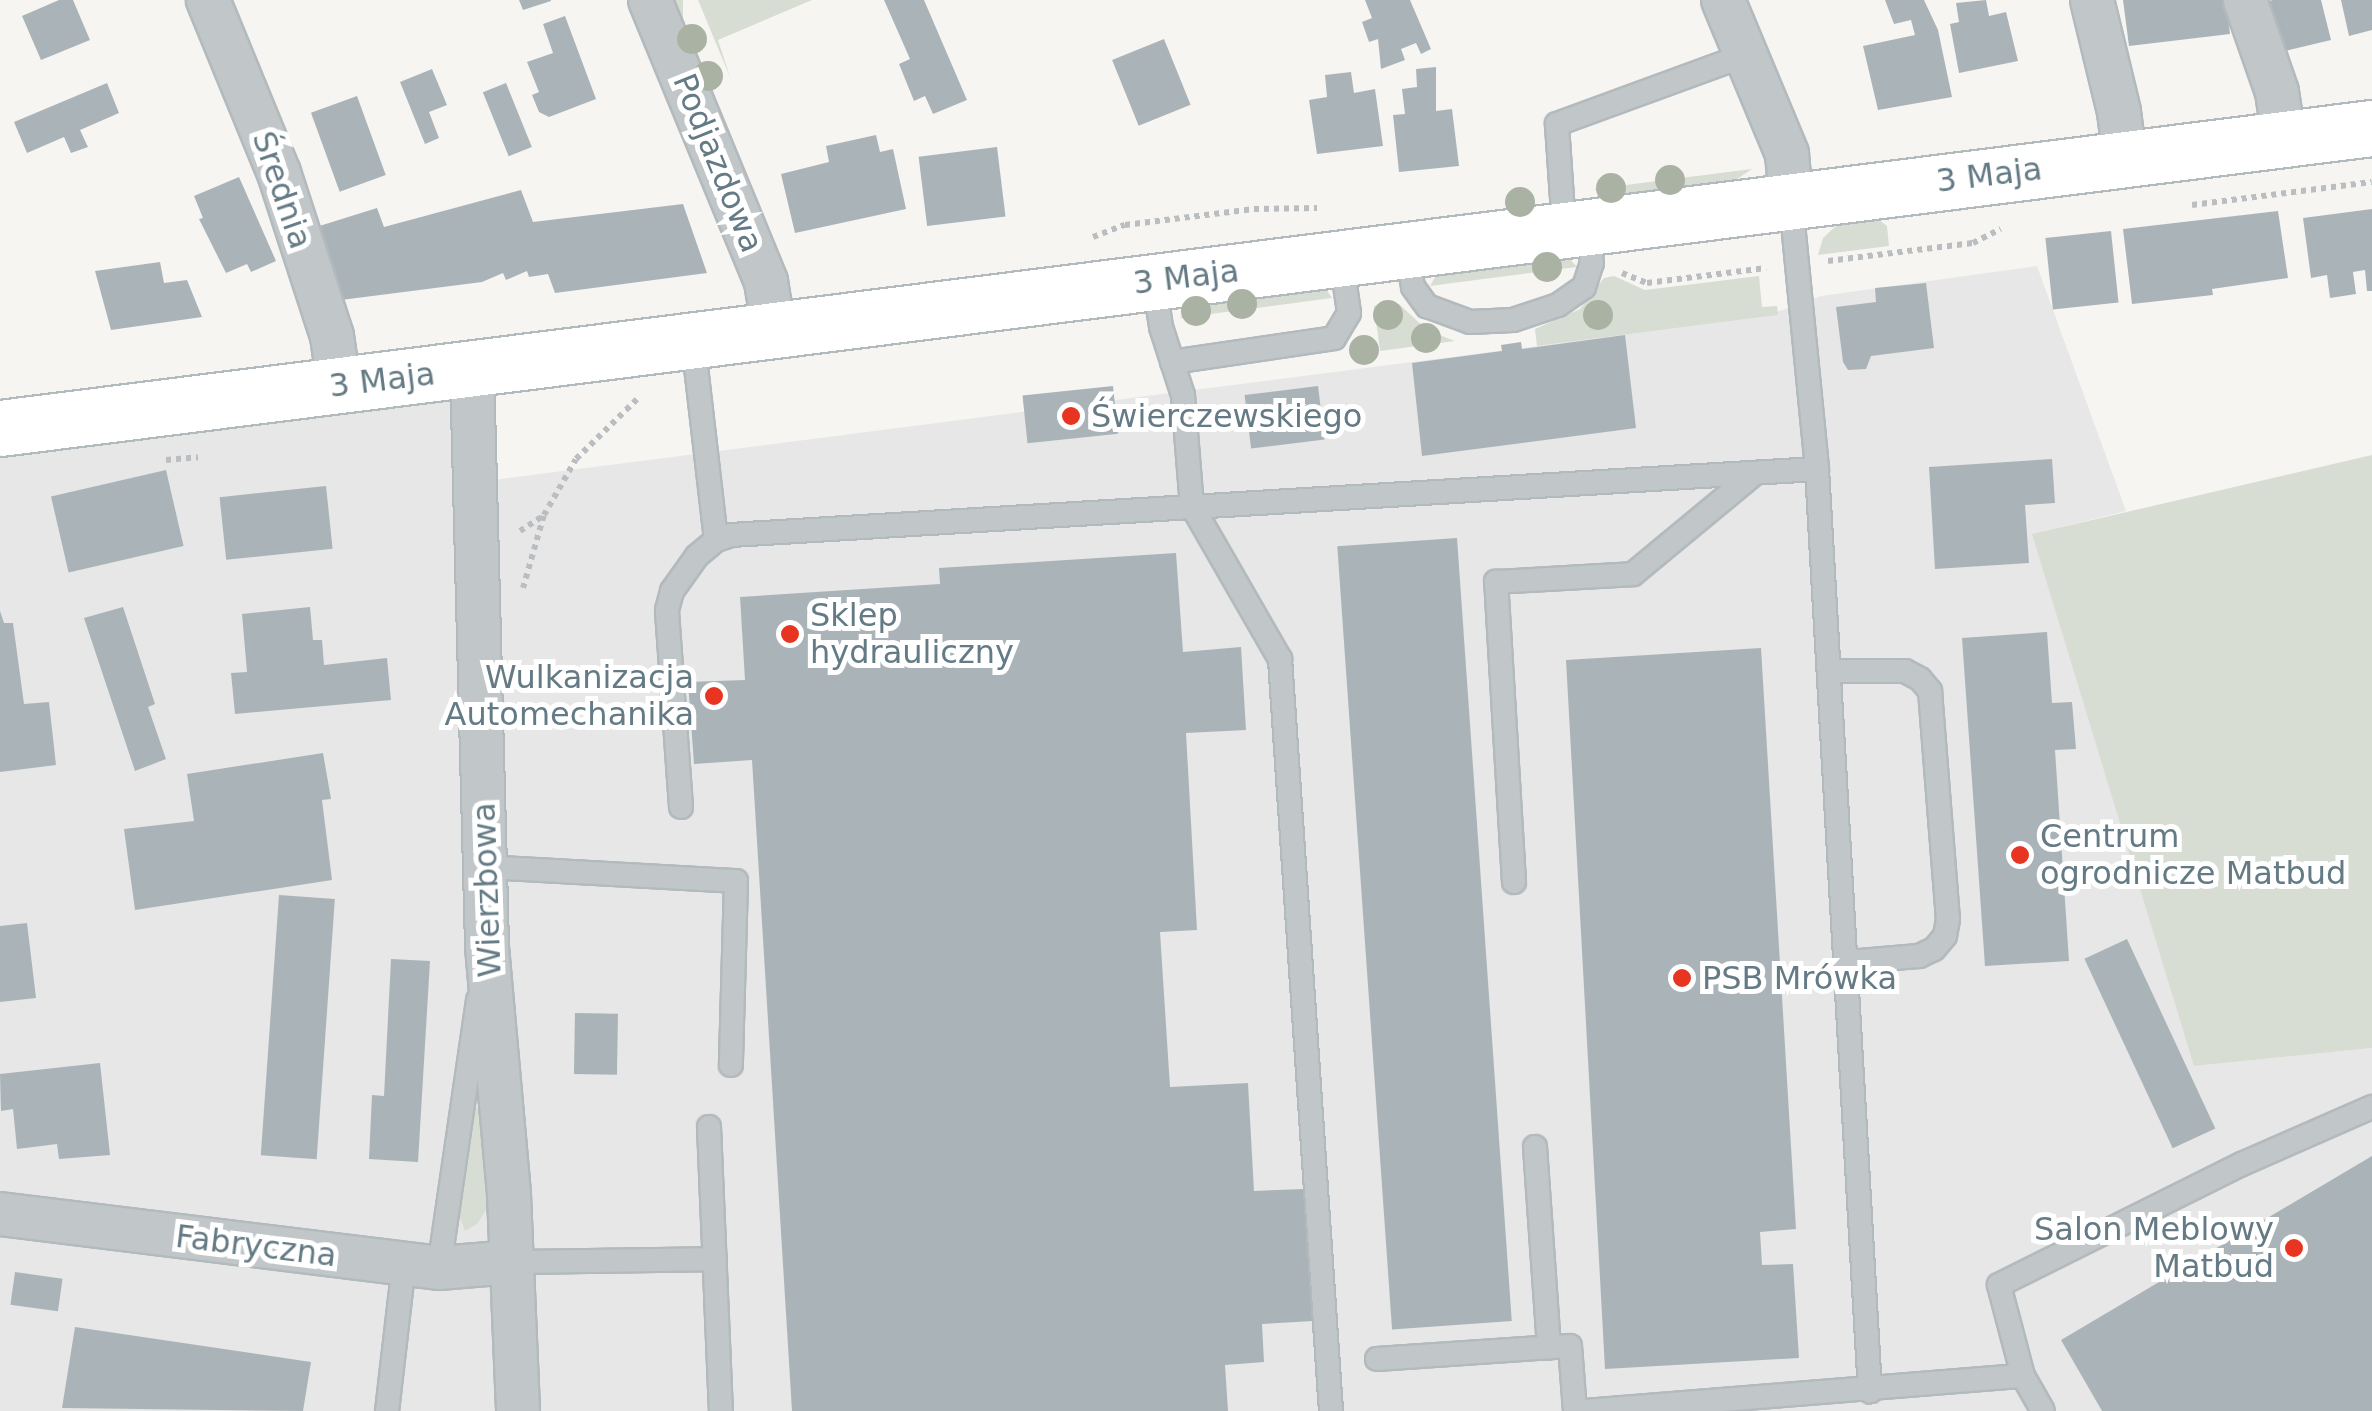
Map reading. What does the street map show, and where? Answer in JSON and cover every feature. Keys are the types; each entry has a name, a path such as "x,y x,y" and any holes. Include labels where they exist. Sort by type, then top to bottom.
{"street":[{"name":"Średnia","path":"208,0 280,173 332,336 339,385"},
{"name":"Podjazdowa","path":"650,0 766,282 774,330"},
{"path":"1723,0 1787,154 1790,199"},
{"path":"2092,0 2126,158"},
{"path":"2245,0 2277,92 2284,138"},
{"name":"3 Maja","path":"0,428 2372,128"},
{"name":"Wierzbowa","path":"472,369 487,947 481,1081 512,1262 518,1411"},
{"name":"Fabryczna","path":"0,1214 422,1266 512,1262"}],"lane":[{"path":"1407,248 1413,287 1427,306 1470,322 1514,320 1558,306 1584,286 1592,263 1576,227 1557,124 1746,55"},
{"path":"1790,199 1817,469 1870,1391"},
{"path":"1172,362 1334,338 1349,314 1341,257"},
{"path":"1154,282 1161,327 1182,395 1192,506 1280,659 1331,1411"},
{"path":"693,340 716,540"},
{"path":"681,808 667,610 682,573 716,540 753,531 1817,469"},
{"path":"1514,882 1496,582 1634,574 1755,473"},
{"path":"1828,671 1904,671 1930,691 1948,919 1944,936 1934,949 1918,956 1846,962"},
{"path":"485,867 736,881 731,1064"},
{"path":"387,1411 422,1266 481,1081"},
{"path":"2043,1411 2023,1376 1999,1286 2242,1164 2372,1107"},
{"path":"710,1127 721,1411"},
{"path":"1535,1147 1548,1348"},
{"path":"512,1262 714,1259"},
{"path":"1377,1360 1570,1346 1575,1411"},
{"path":"1585,1411 2023,1376"}],"path":[{"path":"521,594 544,515 576,459 644,392"}],"shaded area":[{"path":"672,0 683,0 683,90 672,90"},
{"path":"698,0 812,0 718,40 730,77"},
{"path":"1752,169 1734,181 1613,197 1594,189"},
{"path":"1875,217 1887,226 1889,246 1818,255 1823,238 1838,224"},
{"path":"1567,256 1577,267 1430,286 1438,272"},
{"path":"2037,266 2126,511 2033,534 2195,1066 2372,1048 2372,1411 0,1411 0,432 474,374 477,482 1763,317 1821,296"},
{"path":"1614,276 1645,290 1759,276 1762,307 1777,306 1778,315 1537,346 1535,329 1580,309 1604,278"},
{"path":"1325,288 1332,298 1180,318 1189,304"},
{"path":"1399,304 1427,330 1455,341 1380,351 1374,306"},
{"path":"2372,455 2372,1048 2194,1066 2032,534"},
{"path":"484,1099 493,1199 477,1224 465,1231 458,1212 471,1116"}],"building":[{"path":"59,0 73,0 90,40 41,60 22,16"},
{"path":"519,0 551,0 551,1 523,10"},
{"path":"884,0 924,0 967,100 933,114 925,96 914,101 899,64 910,59"},
{"path":"1365,0 1410,0 1431,49 1421,54 1416,43 1401,49 1405,60 1381,69 1378,39 1369,42 1362,22 1372,18"},
{"path":"1885,0 1924,0 1938,30 1952,97 1878,110 1863,46 1915,35 1911,20 1894,24"},
{"path":"1986,0 1989,16 2006,12 2018,61 1959,73 1950,24 1959,22 1956,3"},
{"path":"2123,0 2226,0 2230,34 2129,46"},
{"path":"2321,0 2331,40 2272,54 2260,3"},
{"path":"2341,0 2372,0 2372,30 2349,36"},
{"path":"565,16 596,99 549,117 539,112 532,95 539,92 527,62 553,53 543,24"},
{"path":"1164,39 1191,105 1139,126 1112,60"},
{"path":"1436,67 1436,111 1452,109 1459,166 1399,172 1393,115 1405,114 1402,89 1417,87 1416,69"},
{"path":"432,69 447,105 429,112 439,138 425,144 400,82"},
{"path":"1351,72 1354,93 1375,89 1383,146 1317,154 1309,100 1327,97 1325,75"},
{"path":"107,83 119,113 80,130 88,147 71,153 64,137 27,153 14,122"},
{"path":"506,83 532,147 509,156 483,92"},
{"path":"357,96 386,175 340,192 311,113"},
{"path":"876,135 880,152 893,149 906,209 795,233 781,174 829,162 826,146"},
{"path":"997,147 1006,216 927,226 919,157"},
{"path":"239,177 276,261 251,272 247,264 226,273 199,219 203,218 194,196"},
{"path":"521,190 533,222 683,204 707,273 555,293 548,274 529,277 527,271 506,280 503,273 482,282 341,300 313,228 377,208 384,227"},
{"path":"2372,209 2372,291 2367,291 2365,270 2353,272 2356,294 2330,298 2327,275 2311,278 2303,218"},
{"path":"2278,211 2288,278 2212,289 2213,295 2132,304 2123,229"},
{"path":"2111,231 2119,303 2053,310 2045,238"},
{"path":"160,262 164,283 187,280 202,317 111,330 95,271"},
{"path":"1926,283 1934,348 1871,356 1866,369 1848,370 1843,362 1836,307 1876,302 1875,288"},
{"path":"1625,335 1636,428 1422,456 1412,363 1502,351 1501,345 1521,342 1522,349"},
{"name":"Świerczewskiego","path":"1113,386 1118,434 1028,443 1022,396"},
{"path":"1318,386 1325,440 1251,449 1245,395"},
{"path":"2052,459 2055,503 2025,505 2029,563 1935,569 1929,467"},
{"path":"166,470 184,546 69,573 51,497"},
{"path":"326,486 333,549 226,560 220,497"},
{"path":"1457,538 1512,1321 1392,1329 1337,546"},
{"path":"1176,553 1183,652 1241,647 1246,730 1186,733 1197,930 1160,932 1170,1087 1248,1083 1254,1191 1305,1189 1313,1321 1262,1324 1264,1362 1225,1365 1228,1411 792,1411 752,760 694,764 688,682 745,680 740,597 940,584 939,568"},
{"path":"123,607 155,704 148,707 166,759 135,771 84,618"},
{"path":"310,607 313,640 322,640 324,665 387,658 391,700 235,714 231,673 247,672 242,614"},
{"path":"0,611 4,623 13,623 24,704 49,702 56,765 0,772"},
{"name":"Centrum ogrodnicze Matbud","path":"2047,632 2052,703 2072,702 2076,749 2055,750 2069,961 1985,966 1962,638"},
{"name":"PSB Mrówka","path":"1761,648 1796,1229 1760,1232 1762,1265 1793,1264 1799,1358 1605,1369 1566,660"},
{"path":"323,753 331,799 322,800 332,880 135,910 124,829 194,821 187,774"},
{"path":"279,895 335,899 317,1159 261,1155"},
{"path":"27,923 36,998 0,1002 0,926"},
{"path":"2127,939 2215,1128 2173,1148 2084,959"},
{"path":"391,959 430,961 418,1162 369,1159 372,1095 384,1096"},
{"path":"575,1013 618,1014 617,1075 574,1074"},
{"path":"100,1063 110,1155 59,1159 57,1144 17,1149 13,1109 1,1111 0,1074"},
{"name":"Salon Meblowy Matbud","path":"2372,1156 2372,1411 2102,1411 2061,1340"},
{"path":"15,1272 63,1279 58,1311 10,1305"},
{"path":"75,1327 311,1362 303,1411 62,1408"}],"place":[{"name":"Świerczewskiego","path":"1071,416"},
{"name":"Sklep hydrauliczny","path":"790,634"},
{"name":"Wulkanizacja Automechanika","path":"714,696"},
{"name":"Centrum ogrodnicze Matbud","path":"2020,855"},
{"name":"PSB Mrówka","path":"1682,978"},
{"name":"Salon Meblowy Matbud","path":"2294,1248"}]}
